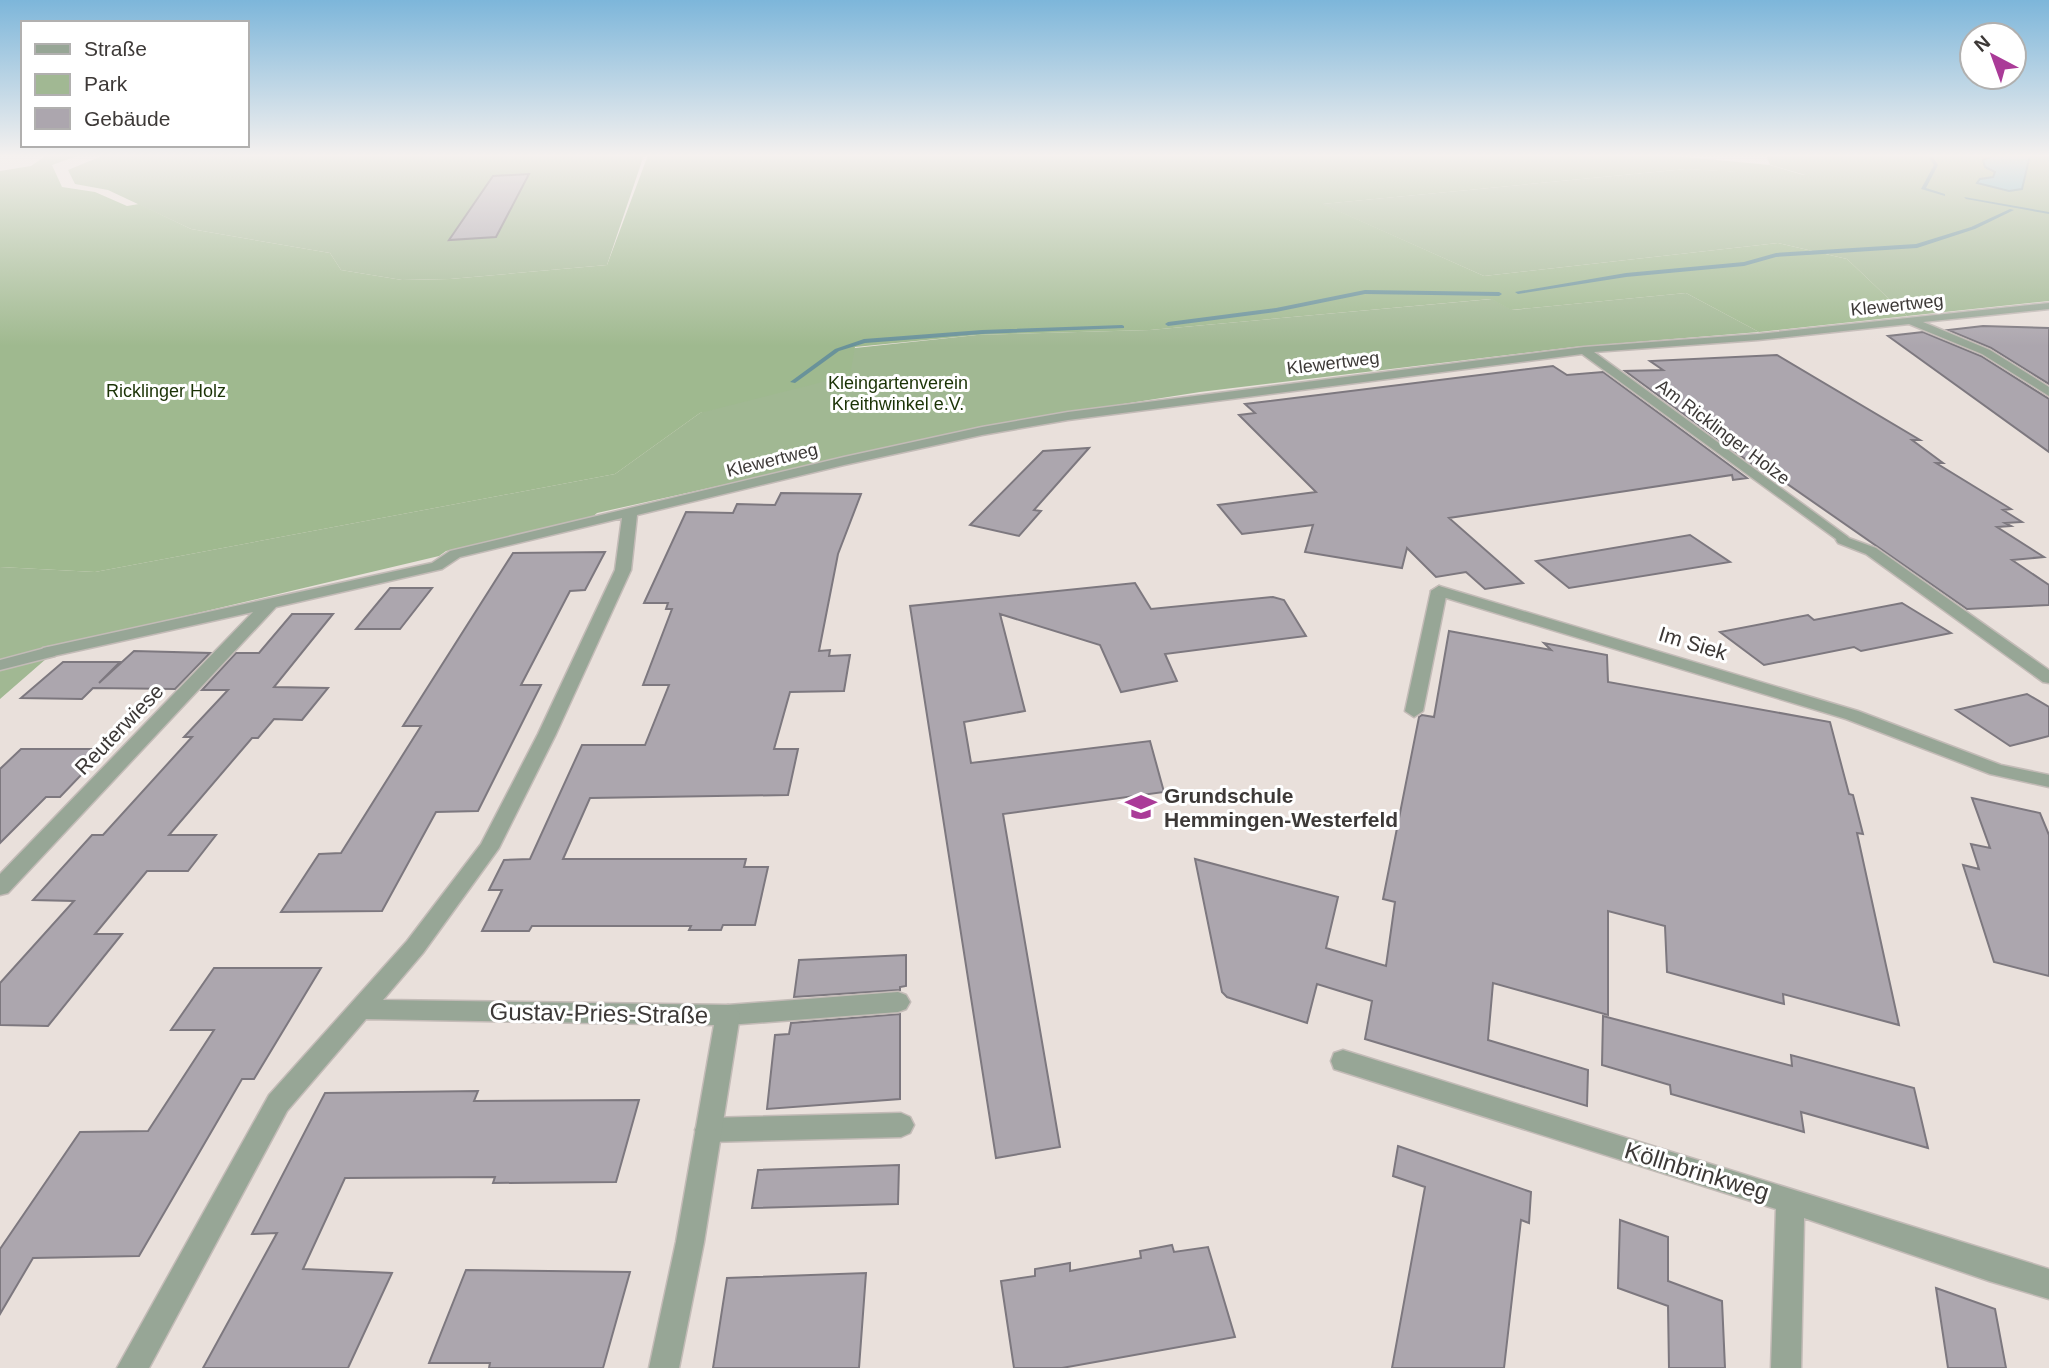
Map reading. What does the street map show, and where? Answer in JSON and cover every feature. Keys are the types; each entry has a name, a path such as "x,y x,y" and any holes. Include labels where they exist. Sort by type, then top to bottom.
{"street":[{"name":"Klewertweg","path":"630,512 982,430 1068,416 1584,350 1911,322 2049,306"},
{"path":"1911,322 1997,358 2049,392"},
{"name":"Am Ricklinger Holze","path":"1584,350 1843,540 1871,551 2049,678"},
{"path":"0,665 437,566 455,554 630,512 623,570 547,734 489,848 415,947 278,1103 132,1368"},
{"name":"Im Siek","path":"1414,711 1439,591 1852,715 1997,770 2049,782"},
{"name":"Reuterwiese","path":"0,887 271,602"},
{"path":"728,1015 898,1002"},
{"name":"Gustav-Pries-Straße","path":"363,1009 728,1015 690,1242 664,1368"},
{"name":"Köllnbrinkweg","path":"1343,1061 2049,1284"},
{"path":"708,1130 901,1125"},
{"path":"1786,1368 1790,1200"}],"green space":[{"name":"Ricklinger Holz","path":"0,219 170,219 191,229 330,253 341,270 402,280 450,279 607,265 624,219 1356,219 1484,276 1778,243 1847,259 1907,316 1759,332 1686,293 1511,310 1491,299 1150,330 977,335 855,347 850,375 700,413 615,474 95,572 0,567"},
{"path":"169,219 623,219 607,265 450,279 402,280 341,270 330,253 191,229"},
{"path":"1355,219 2049,219 2049,301 1907,316 1847,259 1778,243 1484,276"},
{"name":"Kleingartenverein Kreithwinkel e.V.","path":"1686,293 1759,332 1574,347 1200,392 995,424 597,513 591,518 446,551 439,556 62,645 0,699 0,567 95,572 615,474 700,413 855,348 977,335 1150,330 1492,299 1512,310"}],"building":[{"path":"464,219 506,219 496,237 449,240"},
{"path":"1983,326 2049,328 2049,384 1991,348 1948,330"},
{"path":"1923,332 1981,356 2049,399 2049,452 1888,336"},
{"path":"1777,355 1920,440 1912,440 1943,463 1936,463 2011,509 2003,510 2022,522 2005,523 2011,526 1997,527 2044,557 2012,560 2049,585 2049,605 1967,609 1773,474 1767,475 1625,371 1663,370 1650,361"},
{"path":"1553,366 1567,375 1603,372 1747,478 1733,480 1732,475 1449,518 1523,583 1485,589 1466,572 1436,577 1407,548 1402,568 1305,552 1313,525 1242,534 1218,505 1316,492 1239,415 1255,413 1245,404"},
{"path":"1089,448 1034,510 1041,511 1019,536 970,525 1043,451"},
{"path":"781,493 861,494 838,554 819,651 830,650 829,656 850,655 844,691 790,692 774,749 798,749 788,795 590,798 563,859 746,859 744,867 768,867 755,925 723,925 721,930 689,930 691,926 532,926 529,931 482,931 502,890 489,890 504,860 530,859 582,745 645,745 669,685 643,685 672,609 666,609 668,603 644,603 686,512 733,513 737,504 775,505"},
{"path":"1690,535 1730,562 1569,588 1536,561"},
{"path":"605,552 585,590 570,591 521,685 541,685 478,811 436,812 382,911 281,912 319,854 341,853 421,726 403,726 513,553"},
{"path":"1135,583 1151,609 1273,597 1284,600 1306,636 1165,654 1177,681 1121,692 1100,645 1000,614 1025,711 964,722 971,763 1150,741 1164,792 1003,814 1060,1147 996,1158 910,606"},
{"path":"390,588 432,588 400,629 356,629"},
{"path":"1902,603 1951,633 1861,651 1854,647 1764,665 1720,632 1808,615 1814,620"},
{"path":"292,614 333,614 274,687 328,688 302,720 274,719 258,738 252,738 169,835 216,835 188,871 147,871 95,934 122,934 48,1026 0,1025 0,983 74,901 33,900 92,835 103,835 192,737 184,737 228,690 202,690 236,653 259,653"},
{"path":"1449,631 1551,650 1544,643 1607,655 1608,682 1830,722 1849,794 1853,795 1863,834 1857,833 1899,1025 1783,994 1784,1004 1667,972 1665,926 1608,911 1608,1015 1493,983 1488,1040 1588,1070 1587,1106 1365,1039 1372,1001 1317,984 1307,1023 1227,997 1222,992 1195,859 1338,897 1326,948 1386,966 1395,902 1383,899 1419,717 1434,717"},
{"path":"134,651 210,653 175,689 93,688 82,699 21,698 63,662 120,662 99,683"},
{"path":"2027,694 2049,707 2049,736 2010,746 1956,710"},
{"path":"21,749 106,749 60,797 46,797 0,843 0,769"},
{"path":"1972,798 2040,813 2049,835 2049,976 1994,962 1963,865 1979,869 1971,844 1990,848"},
{"path":"906,955 906,986 900,987 900,990 794,997 799,960"},
{"path":"214,968 321,968 254,1079 242,1079 139,1256 33,1258 0,1314 0,1249 80,1132 148,1131 214,1030 171,1030"},
{"path":"900,1014 900,1099 767,1109 775,1035 789,1034 791,1023"},
{"path":"1603,1016 1792,1066 1791,1055 1914,1088 1928,1148 1801,1112 1804,1132 1671,1094 1670,1085 1602,1065"},
{"path":"478,1091 474,1101 639,1100 616,1182 493,1183 495,1177 345,1178 303,1269 392,1273 348,1368 203,1368 277,1233 252,1234 325,1093"},
{"path":"1398,1146 1531,1192 1529,1223 1521,1220 1504,1368 1392,1368 1425,1187 1393,1176"},
{"path":"899,1165 898,1204 752,1208 758,1170"},
{"path":"1620,1220 1668,1237 1668,1281 1722,1301 1725,1368 1669,1368 1668,1306 1618,1288"},
{"path":"1172,1245 1174,1252 1208,1247 1235,1337 1062,1368 1014,1368 1001,1281 1035,1276 1035,1269 1070,1263 1070,1271 1141,1258 1140,1251"},
{"path":"466,1270 630,1272 603,1368 489,1368 490,1363 429,1363"},
{"path":"866,1273 859,1368 713,1368 727,1278"},
{"path":"1936,1288 1995,1309 2006,1368 1948,1368"}],"waterway":[{"path":"1518,292 1626,275 1744,264 1776,255 1917,246 1993,219"},
{"path":"1168,324 1276,310 1365,292 1499,294"},
{"path":"793,382 837,350 864,341 982,332 1122,327"}],"place":[{"name":"Grundschule Hemmingen-Westerfeld","path":"1141,807"}]}
